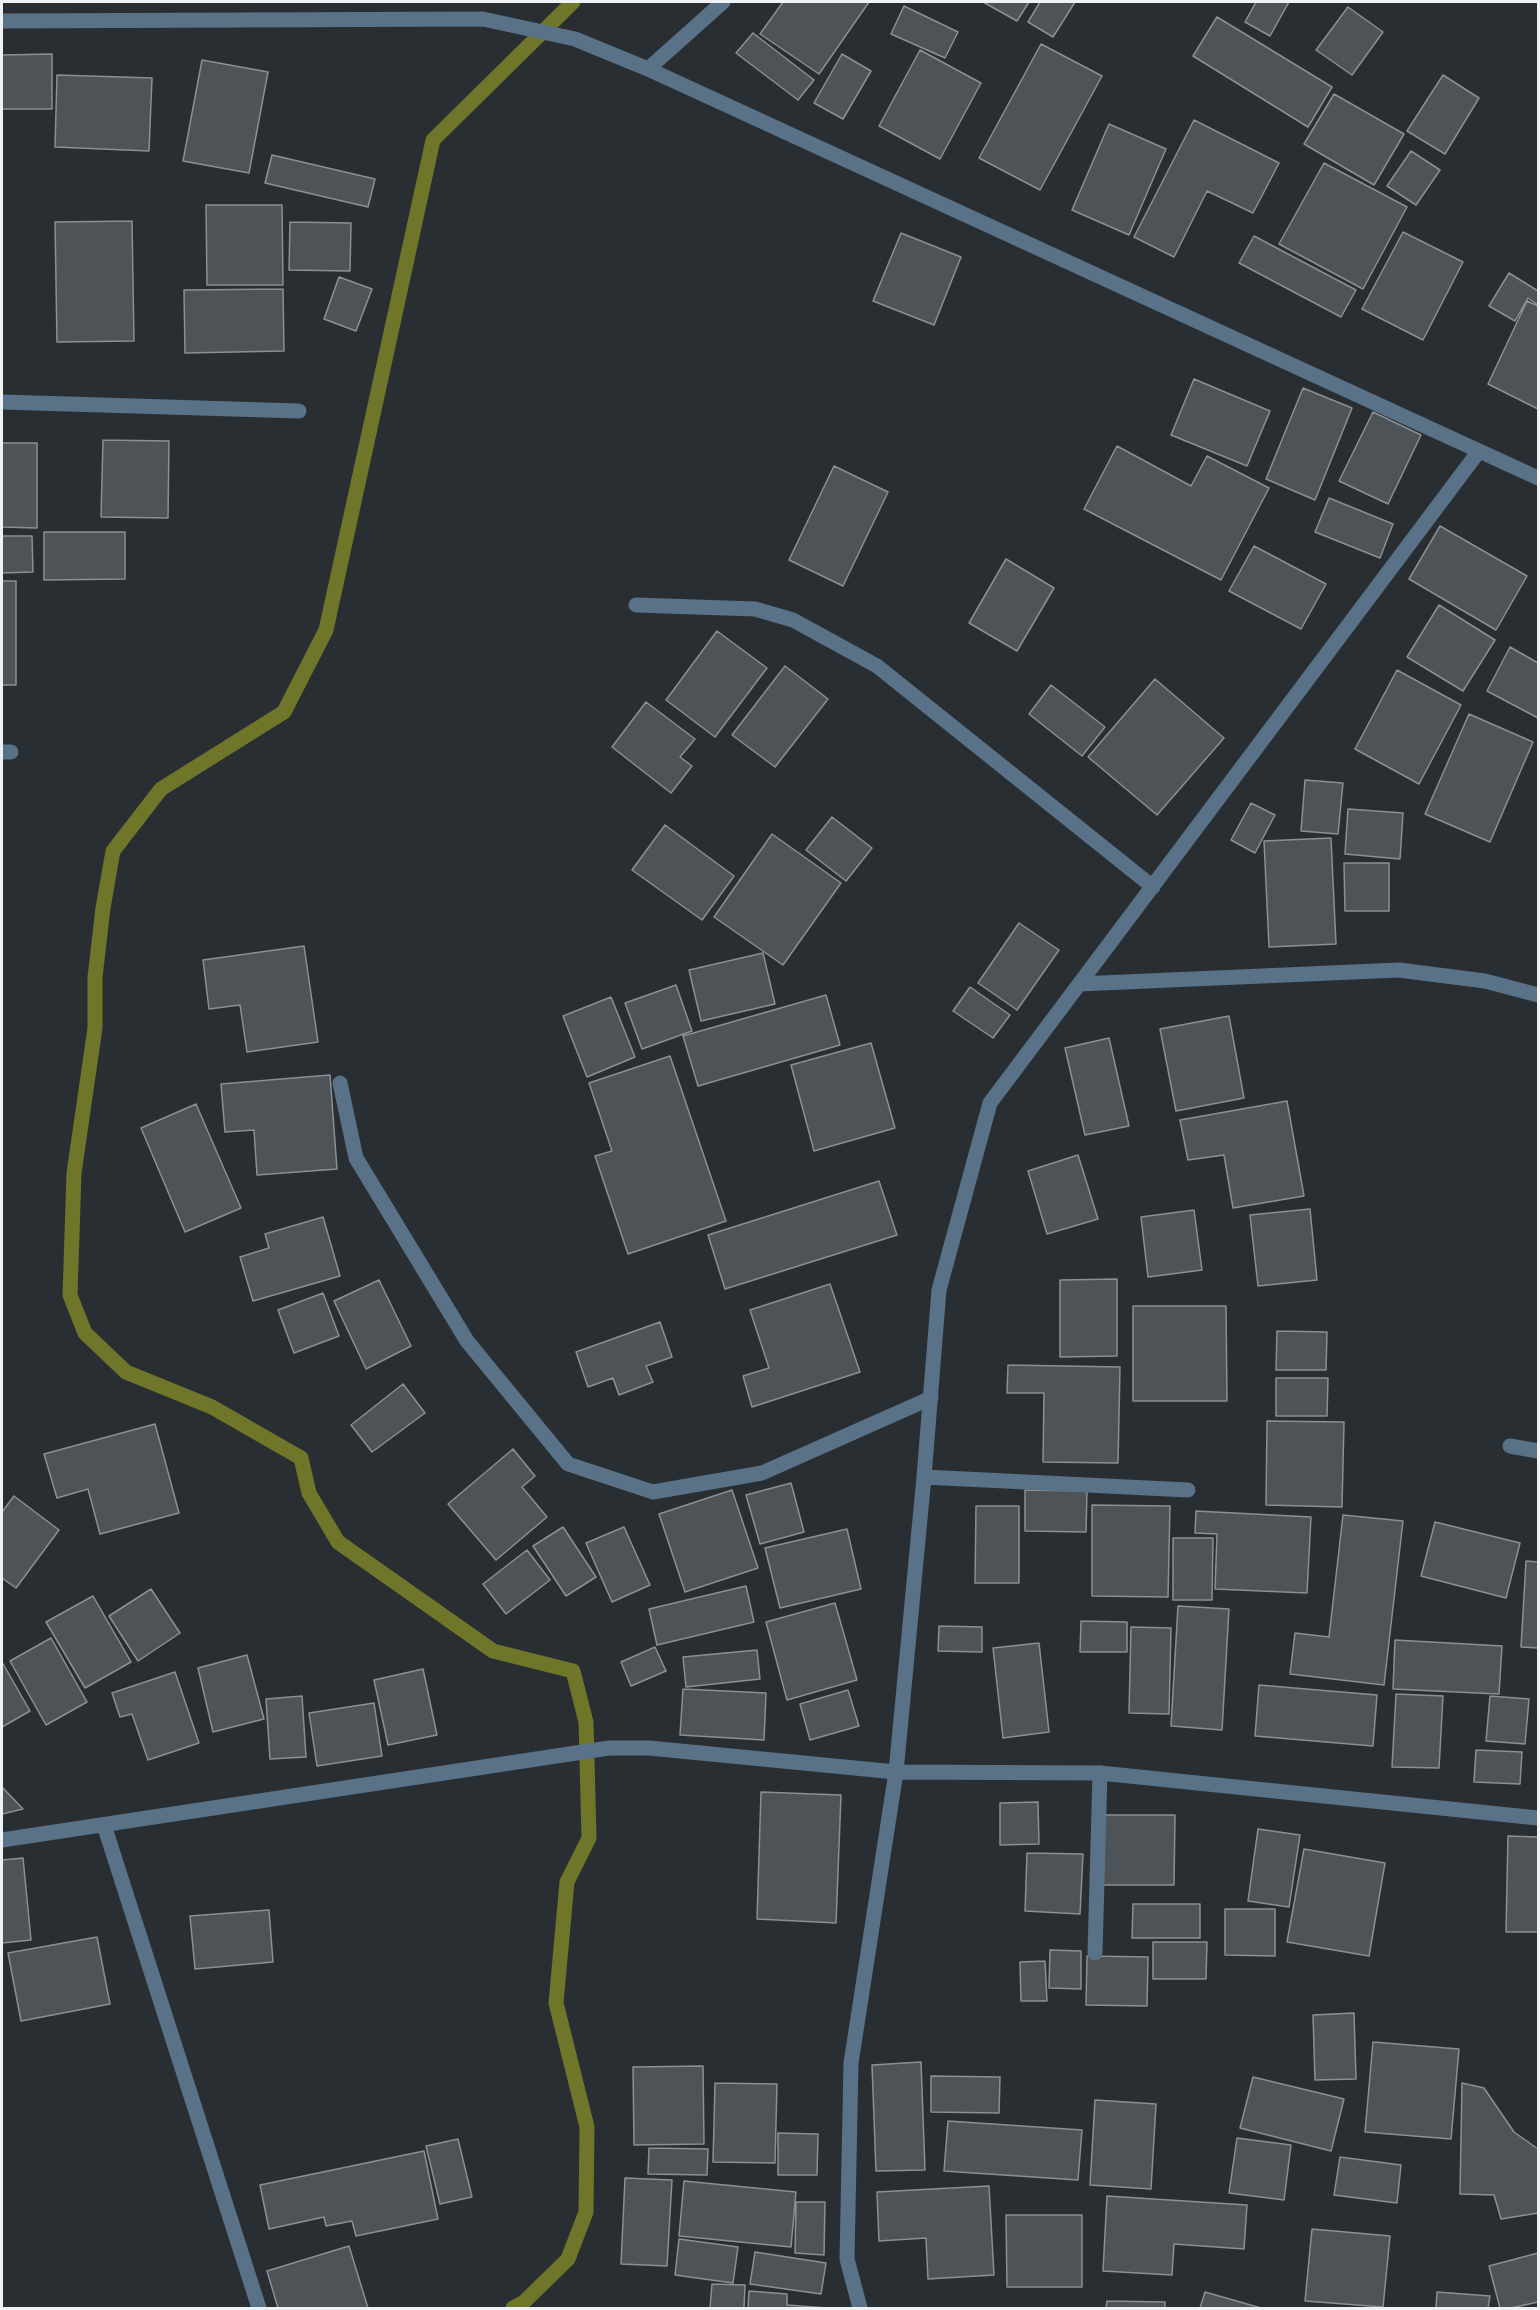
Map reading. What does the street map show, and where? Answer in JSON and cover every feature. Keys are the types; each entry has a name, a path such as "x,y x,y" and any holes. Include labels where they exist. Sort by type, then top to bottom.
{"street":[{"path":"648,69 723,2"},
{"path":"2,21 483,19 575,39 648,69 1539,478"},
{"path":"2,402 299,411"},
{"path":"860,2308 847,2259 851,2063 896,1772 939,1290 990,1103 1479,451"},
{"path":"636,605 754,609 793,620 877,666 1153,887"},
{"path":"1079,984 1399,970 1485,981 1539,995"},
{"path":"340,1083 356,1158 467,1341 568,1464 653,1492 762,1473 931,1398"},
{"path":"1510,1446 1539,1451"},
{"path":"924,1477 1188,1490"},
{"path":"2,1840 609,1748 649,1748 896,1772 1100,1773 1539,1818"},
{"path":"1095,1953 1100,1773"},
{"path":"104,1825 259,2308"}],"building":[{"path":"783,2 869,2 819,74 760,34"},
{"path":"983,2 1029,2 1017,21"},
{"path":"1040,2 1075,2 1053,37 1028,22"},
{"path":"1256,2 1289,2 1270,36 1245,22"},
{"path":"904,6 958,32 945,58 891,34"},
{"path":"1348,7 1383,32 1352,75 1316,50"},
{"path":"1217,17 1332,87 1308,127 1193,56"},
{"path":"753,33 814,80 798,100 736,53"},
{"path":"1041,44 1102,76 1040,190 979,158"},
{"path":"920,50 981,83 940,159 879,126"},
{"path":"52,54 52,109 2,109 2,55"},
{"path":"842,54 871,71 843,119 814,103"},
{"path":"202,60 268,72 249,173 183,161"},
{"path":"57,75 152,78 149,151 55,147"},
{"path":"1443,75 1479,98 1445,154 1407,131"},
{"path":"1334,94 1404,134 1374,185 1304,144"},
{"path":"1194,120 1279,163 1253,213 1207,191 1174,257 1134,237"},
{"path":"1109,124 1166,149 1129,235 1072,210"},
{"path":"1411,151 1440,170 1416,205 1387,186"},
{"path":"272,155 375,179 368,207 265,183"},
{"path":"1324,163 1407,207 1363,289 1279,244"},
{"path":"206,205 282,205 283,285 207,285"},
{"path":"132,221 134,341 57,342 55,222"},
{"path":"290,222 351,223 350,271 289,270"},
{"path":"1403,232 1463,262 1423,340 1362,309"},
{"path":"901,233 961,257 934,325 873,301"},
{"path":"1254,236 1356,290 1341,317 1239,263"},
{"path":"1509,273 1538,291 1538,305 1528,298 1515,321 1489,306"},
{"path":"339,277 372,289 356,331 324,319"},
{"path":"283,289 284,351 185,353 184,290"},
{"path":"1527,301 1538,306 1538,409 1488,384"},
{"path":"1194,379 1270,411 1247,466 1171,435"},
{"path":"1303,388 1352,408 1315,500 1266,479"},
{"path":"1373,412 1421,435 1388,504 1339,481"},
{"path":"103,440 169,441 168,518 101,517"},
{"path":"2,443 37,443 37,528 2,527"},
{"path":"1117,446 1191,486 1207,456 1269,488 1221,580 1084,509"},
{"path":"834,466 888,492 843,586 789,560"},
{"path":"1329,498 1393,524 1380,558 1315,532"},
{"path":"1440,526 1527,576 1496,630 1409,579"},
{"path":"44,532 125,532 125,579 44,580"},
{"path":"2,536 32,536 33,572 2,573"},
{"path":"1254,546 1326,584 1301,629 1229,591"},
{"path":"1006,559 1054,588 1017,651 969,623"},
{"path":"2,581 16,581 16,685 2,685"},
{"path":"1439,605 1495,640 1463,691 1407,657"},
{"path":"717,631 767,668 715,737 666,700"},
{"path":"1510,647 1538,663 1538,718 1487,691"},
{"path":"785,666 828,699 775,767 732,735"},
{"path":"1397,670 1461,705 1419,784 1355,749"},
{"path":"1155,679 1224,738 1157,815 1088,757"},
{"path":"1051,685 1105,727 1082,756 1029,714"},
{"path":"646,702 695,739 680,757 692,766 671,793 612,747"},
{"path":"1469,714 1533,742 1490,842 1425,814"},
{"path":"1305,780 1343,783 1338,834 1301,831"},
{"path":"1251,803 1275,815 1255,853 1231,840"},
{"path":"1348,809 1403,813 1400,859 1345,854"},
{"path":"832,817 872,848 846,881 806,850"},
{"path":"665,825 734,876 702,920 632,870"},
{"path":"772,834 841,883 783,965 714,917"},
{"path":"1331,838 1336,944 1269,947 1264,841"},
{"path":"1344,863 1389,863 1389,911 1345,911"},
{"path":"1019,923 1059,950 1017,1010 978,983"},
{"path":"304,946 318,1042 247,1052 240,1005 209,1009 203,960"},
{"path":"763,953 775,1004 701,1021 689,970"},
{"path":"676,985 692,1031 642,1049 625,1003"},
{"path":"970,987 1010,1015 993,1038 953,1011"},
{"path":"826,995 840,1045 698,1086 683,1036"},
{"path":"611,997 635,1057 587,1077 563,1016"},
{"path":"1229,1016 1244,1098 1176,1111 1160,1029"},
{"path":"1109,1038 1129,1126 1085,1135 1065,1048"},
{"path":"871,1043 895,1128 814,1151 791,1065"},
{"path":"670,1056 726,1221 628,1254 595,1156 612,1151 589,1083"},
{"path":"330,1075 337,1169 257,1175 254,1130 225,1132 221,1084"},
{"path":"1287,1101 1304,1196 1233,1208 1224,1155 1188,1160 1180,1120"},
{"path":"196,1104 241,1208 185,1232 141,1128"},
{"path":"1078,1155 1098,1219 1047,1234 1028,1171"},
{"path":"879,1181 897,1235 725,1289 708,1235"},
{"path":"1310,1209 1317,1280 1258,1286 1250,1215"},
{"path":"1194,1210 1202,1270 1148,1277 1141,1217"},
{"path":"323,1217 340,1276 253,1301 240,1257 269,1248 265,1234"},
{"path":"1117,1279 1117,1356 1060,1357 1060,1280"},
{"path":"379,1280 411,1346 366,1369 334,1301"},
{"path":"830,1284 860,1372 752,1407 743,1376 769,1368 750,1310"},
{"path":"323,1293 339,1336 294,1353 278,1310"},
{"path":"1133,1306 1226,1306 1227,1401 1133,1401"},
{"path":"660,1322 672,1357 646,1366 653,1382 619,1395 613,1378 588,1387 576,1352"},
{"path":"1277,1331 1327,1332 1326,1370 1276,1370"},
{"path":"1008,1365 1120,1367 1118,1463 1043,1462 1044,1393 1007,1393"},
{"path":"1276,1378 1328,1378 1327,1416 1276,1416"},
{"path":"403,1384 425,1413 372,1452 351,1425"},
{"path":"1267,1421 1344,1422 1342,1507 1266,1505"},
{"path":"155,1424 179,1513 100,1534 88,1489 57,1498 44,1454"},
{"path":"513,1449 535,1476 522,1487 547,1517 496,1560 448,1504"},
{"path":"791,1483 804,1532 760,1544 746,1495"},
{"path":"732,1490 758,1568 685,1592 659,1514"},
{"path":"1025,1490 1087,1491 1086,1532 1025,1531"},
{"path":"14,1496 59,1530 16,1588 2,1578 2,1512"},
{"path":"1092,1505 1170,1506 1168,1597 1092,1596"},
{"path":"976,1506 1019,1506 1019,1583 975,1583"},
{"path":"1196,1511 1311,1517 1307,1593 1215,1589 1217,1534 1195,1533"},
{"path":"1343,1515 1403,1521 1384,1685 1290,1674 1295,1633 1329,1637"},
{"path":"1435,1522 1520,1543 1506,1598 1421,1576"},
{"path":"563,1527 596,1577 566,1596 533,1546"},
{"path":"624,1527 650,1585 612,1602 586,1543"},
{"path":"847,1529 861,1589 780,1608 765,1548"},
{"path":"1173,1538 1213,1538 1212,1600 1173,1600"},
{"path":"527,1550 550,1580 506,1614 483,1584"},
{"path":"1526,1561 1538,1562 1538,1648 1521,1647"},
{"path":"746,1586 754,1622 657,1645 649,1609"},
{"path":"151,1589 180,1633 138,1661 109,1616"},
{"path":"93,1596 131,1662 85,1688 46,1622"},
{"path":"835,1603 857,1680 787,1700 766,1622"},
{"path":"1178,1606 1229,1609 1222,1730 1171,1726"},
{"path":"1081,1621 1127,1622 1127,1652 1080,1652"},
{"path":"939,1626 982,1627 982,1652 938,1651"},
{"path":"1131,1627 1171,1628 1169,1714 1129,1713"},
{"path":"51,1638 87,1702 46,1725 10,1661"},
{"path":"1395,1640 1502,1646 1499,1694 1393,1689"},
{"path":"1039,1643 1049,1732 1003,1738 993,1648"},
{"path":"655,1647 666,1671 631,1686 621,1662"},
{"path":"757,1650 760,1679 686,1687 683,1657"},
{"path":"247,1655 264,1719 213,1732 198,1668"},
{"path":"2,1662 30,1711 2,1727"},
{"path":"423,1669 437,1735 388,1745 374,1680"},
{"path":"175,1672 199,1743 148,1760 132,1714 120,1717 112,1693"},
{"path":"1259,1685 1377,1695 1373,1746 1255,1736"},
{"path":"683,1689 766,1693 764,1740 680,1735"},
{"path":"848,1690 859,1726 810,1740 800,1704"},
{"path":"1396,1694 1443,1696 1439,1768 1392,1767"},
{"path":"302,1696 306,1757 270,1759 266,1699"},
{"path":"1490,1696 1529,1699 1525,1744 1486,1741"},
{"path":"374,1703 382,1756 317,1766 309,1713"},
{"path":"1476,1750 1522,1752 1520,1784 1474,1782"},
{"path":"2,1787 23,1809 2,1814"},
{"path":"761,1792 841,1795 836,1923 757,1919"},
{"path":"1038,1802 1039,1844 1000,1845 1000,1803"},
{"path":"1105,1815 1175,1815 1174,1885 1103,1885"},
{"path":"1258,1829 1300,1835 1289,1907 1248,1901"},
{"path":"1508,1836 1538,1837 1538,1932 1506,1932"},
{"path":"1304,1849 1385,1863 1369,1956 1287,1942"},
{"path":"1027,1853 1083,1854 1080,1914 1025,1911"},
{"path":"23,1858 31,1940 2,1943 2,1860"},
{"path":"1133,1904 1200,1904 1200,1938 1132,1938"},
{"path":"1225,1909 1275,1909 1275,1956 1225,1955"},
{"path":"269,1910 273,1962 195,1969 190,1916"},
{"path":"97,1937 110,2004 21,2021 8,1953"},
{"path":"1153,1942 1207,1942 1206,1979 1153,1979"},
{"path":"1050,1950 1081,1951 1081,1989 1049,1988"},
{"path":"1087,1956 1148,1957 1147,2006 1086,2005"},
{"path":"1045,1961 1047,2001 1021,2001 1020,1962"},
{"path":"1354,2013 1356,2079 1315,2080 1313,2015"},
{"path":"1373,2042 1459,2049 1451,2139 1365,2132"},
{"path":"921,2062 925,2170 876,2171 872,2065"},
{"path":"703,2066 704,2144 634,2145 633,2067"},
{"path":"931,2076 1000,2077 999,2113 931,2112"},
{"path":"1253,2077 1344,2099 1331,2151 1240,2128"},
{"path":"715,2083 777,2084 775,2163 713,2162"},
{"path":"1462,2083 1484,2088 1514,2132 1538,2149 1538,2213 1501,2219 1494,2195 1460,2194"},
{"path":"1095,2100 1156,2104 1151,2189 1090,2185"},
{"path":"948,2121 1082,2130 1078,2180 944,2171"},
{"path":"778,2133 818,2134 817,2175 778,2175"},
{"path":"1237,2138 1291,2145 1284,2200 1229,2193"},
{"path":"458,2139 472,2197 440,2204 426,2146"},
{"path":"649,2148 708,2149 707,2175 648,2174"},
{"path":"424,2151 438,2219 356,2236 352,2221 326,2226 324,2217 269,2229 260,2185"},
{"path":"1340,2157 1401,2165 1397,2203 1334,2195"},
{"path":"625,2178 672,2180 667,2266 621,2264"},
{"path":"684,2181 796,2192 791,2247 679,2236"},
{"path":"989,2186 994,2275 928,2279 926,2238 879,2241 877,2192"},
{"path":"1107,2196 1247,2205 1244,2249 1174,2244 1172,2275 1103,2271"},
{"path":"796,2202 825,2202 824,2255 795,2253"},
{"path":"1006,2215 1082,2215 1082,2287 1007,2287"},
{"path":"1312,2229 1390,2236 1383,2307 1305,2301"},
{"path":"679,2239 738,2247 733,2283 675,2275"},
{"path":"349,2246 368,2308 278,2308 267,2271"},
{"path":"755,2252 826,2263 821,2294 750,2284"},
{"path":"1538,2253 1538,2302 1500,2308 1489,2266"},
{"path":"712,2284 745,2285 744,2308 710,2308"},
{"path":"749,2291 787,2294 787,2305 827,2308 748,2308"},
{"path":"1205,2292 1261,2308 1200,2308"},
{"path":"1437,2292 1490,2296 1488,2308 1436,2308"},
{"path":"1107,2301 1165,2302 1165,2308 1106,2308"}],"waterway":[{"path":"513,2308 524,2302 568,2259 586,2212 587,2127 556,2003 567,1882 589,1838 586,1722 573,1671 493,1651 338,1542 309,1493 301,1458 212,1407 126,1372 85,1333 70,1295 74,1173 95,1028 95,977 103,908 113,851 161,789 284,712 326,630 433,140 573,2"}]}
